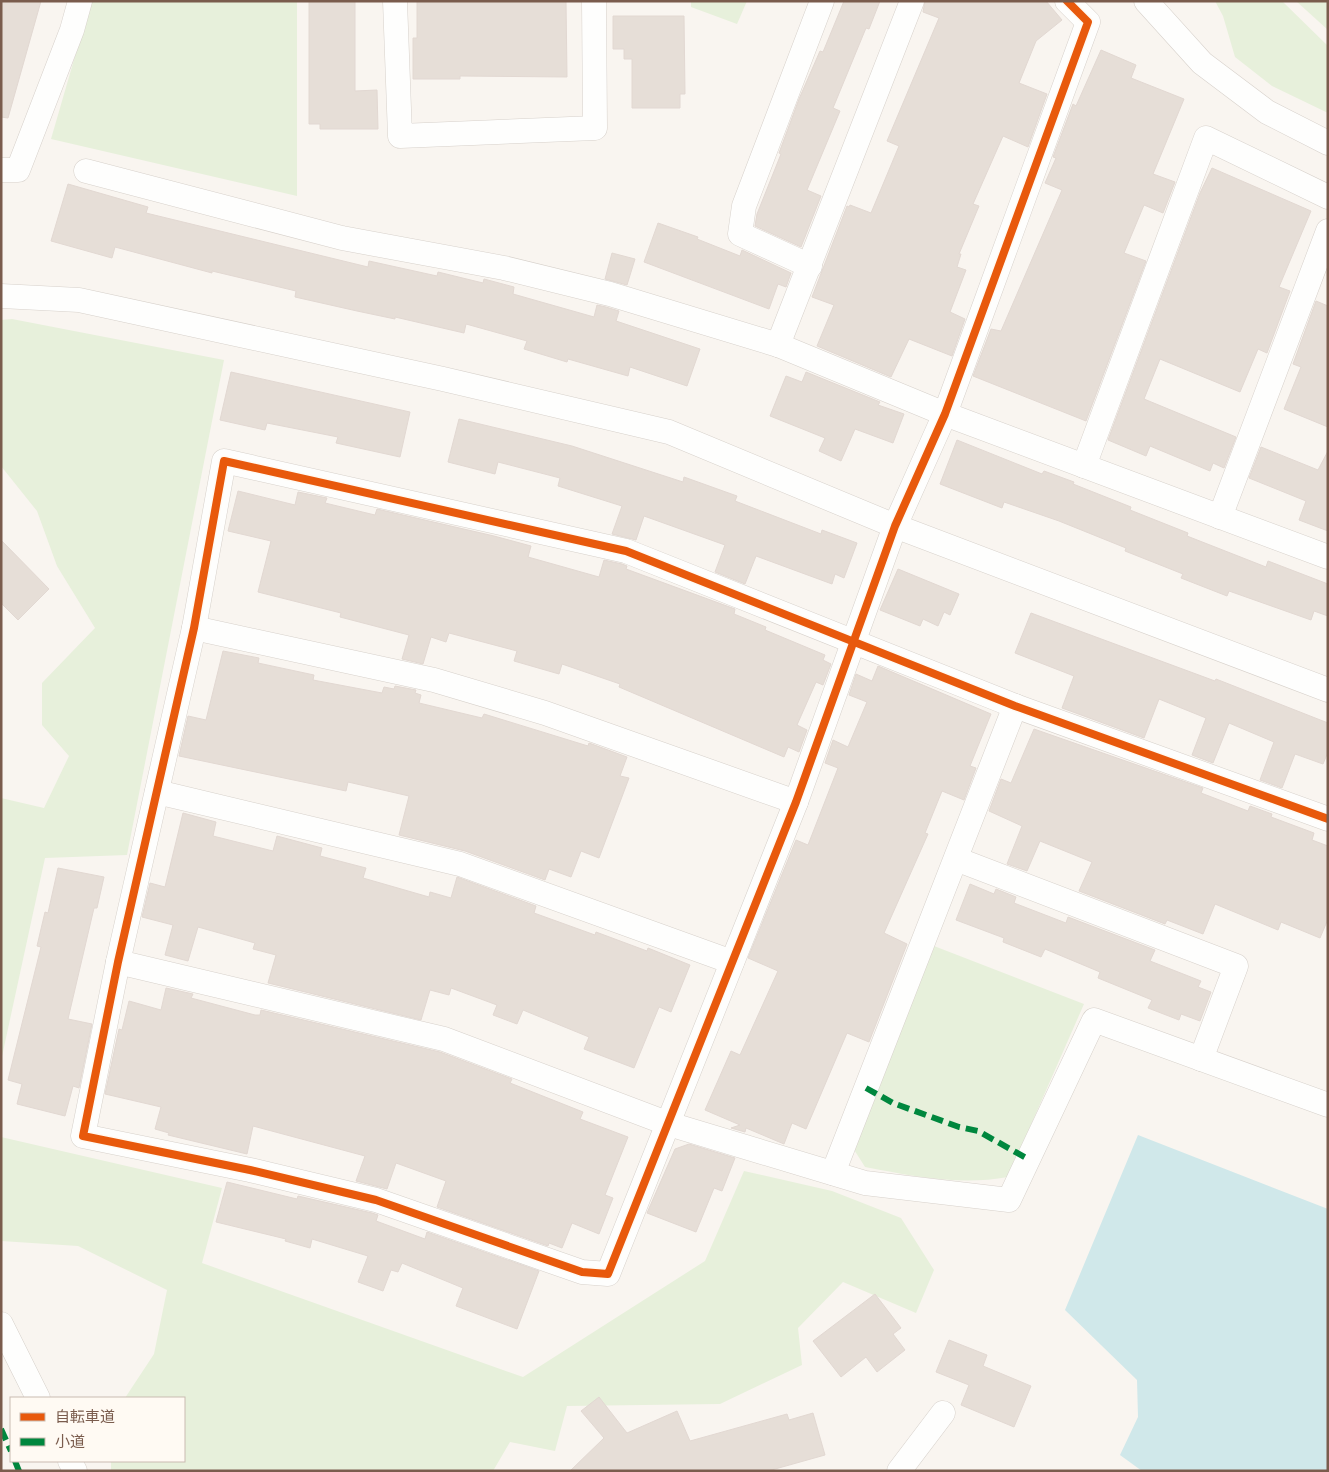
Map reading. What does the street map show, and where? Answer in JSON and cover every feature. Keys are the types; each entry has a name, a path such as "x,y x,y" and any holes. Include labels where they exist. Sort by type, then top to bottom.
{"street":[{"path":"1,170 18,170 72,30 80,1"},
{"path":"395,1 400,136 595,128 594,1"},
{"path":"810,266 740,234 744,206 822,1"},
{"path":"778,345 912,1"},
{"path":"1067,1 1088,22 945,414 895,526 853,642 796,802 608,1274 582,1272 376,1200 250,1170 83,1136 118,962 194,628 224,462 626,551 853,642 1015,706 1328,820"},
{"path":"1146,1 1202,63 1267,112 1328,143"},
{"path":"1084,466 1206,138 1328,197"},
{"path":"86,171 342,238 504,268 610,294 778,345 945,414 1328,557"},
{"path":"1220,517 1328,231"},
{"path":"1,296 79,300 443,379 670,432 895,526 1328,690"},
{"path":"194,628 434,680 545,712 796,802"},
{"path":"833,1173 1015,706"},
{"path":"157,792 460,864 732,962"},
{"path":"956,859 1236,966 1201,1059"},
{"path":"118,962 444,1039 669,1124 865,1183 1009,1200 1094,1020 1328,1105"},
{"path":"1,1324 38,1397"},
{"path":"899,1471 943,1414"}],"green space":[{"path":"91,1 297,1 297,196 51,139"},
{"path":"691,1 747,1 737,24 691,7"},
{"path":"1215,1 1282,1 1328,46 1328,113 1272,86 1235,57 1223,16"},
{"path":"1296,1 1328,1 1328,30"},
{"path":"12,319 224,360 127,855 45,858 1,1061 1,798 44,808 69,756 42,725 42,683 95,628 57,566 37,511 1,466 1,320"},
{"path":"934,946 1084,1004 1008,1177 990,1180 936,1179 865,1167 853,1148"},
{"path":"1,1137 222,1188 202,1263 523,1377 705,1261 744,1171 832,1191 901,1218 934,1270 916,1313 843,1282 798,1328 802,1365 720,1404 567,1406 555,1451 510,1442 493,1471 111,1471 111,1462 185,1462 185,1397 126,1397 154,1354 167,1290 78,1246 1,1241"}],"water":[{"path":"1138,1135 1328,1209 1328,1471 1142,1471 1120,1455 1138,1417 1137,1380 1065,1310"}],"building":[{"path":"1,1 41,1 8,118 1,117"},
{"path":"309,1 355,1 355,91 377,90 378,129 320,129 320,124 309,124"},
{"path":"417,1 566,1 567,77 460,76 460,79 413,79 413,38 417,38"},
{"path":"844,1 880,1 869,29 866,28 833,108 840,111 807,190 821,196 801,247 755,226 757,214 781,154 779,153 799,99 820,51 823,52"},
{"path":"925,1 1046,1 1062,20 1036,41 1019,83 1047,94 1028,147 1003,136 973,204 979,206 959,254 961,254 957,267 966,270 950,312 965,319 952,356 909,339 891,377 817,346 834,305 812,297 847,206 849,207 850,205 871,213 899,146 887,141 939,18 923,12"},
{"path":"613,16 684,16 685,94 680,94 680,108 632,108 632,59 624,59 624,49 613,49"},
{"path":"1101,50 1136,65 1131,78 1184,99 1153,174 1175,182 1163,213 1144,205 1124,253 1146,261 1086,421 973,376 991,329 1001,331 1062,190 1045,183 1056,158 1053,157 1073,104 1076,106"},
{"path":"1212,168 1311,211 1279,287 1290,291 1267,353 1258,349 1240,392 1160,359 1144,399 1236,437 1224,468 1213,463 1210,471 1150,446 1146,456 1108,440 1200,193"},
{"path":"68,184 148,207 146,213 368,267 369,261 437,276 438,272 483,283 484,279 514,287 513,294 594,317 597,305 606,307 619,311 616,321 700,349 687,386 630,367 628,376 568,359 567,362 524,349 527,341 466,324 464,333 395,317 395,319 357,311 295,297 296,291 212,271 212,273 115,247 112,258 51,241"},
{"path":"658,223 698,237 697,239 740,256 742,250 791,273 786,287 778,284 769,309 644,262"},
{"path":"612,253 635,259 627,285 605,279"},
{"path":"1316,301 1328,306 1328,427 1284,409 1301,367 1293,364"},
{"path":"231,372 410,412 400,457 336,443 338,437 267,423 265,430 220,420"},
{"path":"806,372 880,402 878,405 904,414 893,443 855,429 841,461 819,451 825,438 770,416 786,376 802,382"},
{"path":"459,419 572,446 683,482 684,477 737,496 735,501 821,534 822,530 857,543 844,578 835,574 832,584 756,556 745,584 715,572 725,545 644,516 636,540 612,534 622,506 558,486 560,478 498,462 495,474 448,462"},
{"path":"957,440 1042,474 1044,471 1074,482 1073,484 1131,507 1130,510 1188,533 1187,536 1266,567 1268,561 1328,584 1328,616 1314,611 1311,620 1229,591 1227,596 1181,578 1183,574 1125,551 1126,548 1059,521 1004,502 1002,508 940,484"},
{"path":"1261,447 1318,470 1328,451 1328,531 1299,520 1306,501 1249,478"},
{"path":"238,491 295,505 298,492 327,498 325,503 375,515 377,509 494,536 531,546 528,557 599,577 604,560 622,564 627,566 626,569 735,609 734,614 766,627 765,630 825,655 823,660 831,664 823,685 816,682 797,725 807,730 799,752 788,747 784,757 619,687 620,684 562,664 559,674 514,661 517,651 449,633 446,642 431,637 423,664 402,659 409,635 340,617 341,613 258,592 271,541 228,531"},
{"path":"1,540 49,589 18,620 1,603"},
{"path":"898,569 959,594 950,615 944,612 938,626 923,619 920,626 880,610"},
{"path":"1031,613 1215,681 1216,679 1328,723 1328,752 1323,764 1295,754 1282,788 1260,780 1274,742 1229,723 1213,763 1192,755 1206,718 1159,699 1144,738 1062,708 1074,676 1015,653"},
{"path":"223,651 259,658 258,663 314,675 313,680 382,693 384,687 394,689 395,686 416,690 415,693 421,695 419,703 482,718 484,714 588,746 589,743 627,757 620,776 629,778 599,858 581,851 571,877 549,869 545,880 465,851 399,835 409,796 348,782 346,791 179,756 188,716 206,720"},
{"path":"878,666 991,714 970,766 976,768 964,800 942,791 925,833 928,834 884,933 907,944 869,1042 847,1033 806,1129 792,1123 784,1144 746,1128 745,1132 731,1128 740,1125 705,1110 731,1051 740,1055 778,971 748,958 796,840 808,845 838,768 825,763 833,740 848,747 867,702 849,695 856,674 872,681"},
{"path":"1034,729 1203,788 1201,793 1248,811 1250,806 1272,814 1271,817 1314,833 1312,840 1328,846 1328,919 1320,938 1281,922 1278,930 1215,904 1203,934 1167,920 1165,924 1079,891 1092,862 1040,841 1027,871 1007,864 1022,826 989,811 1001,779 1011,783"},
{"path":"183,813 216,822 213,836 273,851 277,836 322,848 320,856 366,868 363,878 429,897 430,892 451,898 457,877 536,906 534,913 595,935 596,932 647,951 648,948 690,965 671,1012 659,1007 634,1068 584,1049 589,1037 523,1010 517,1024 493,1015 497,1005 451,988 449,995 430,990 421,1020 268,983 276,955 253,949 255,943 198,927 188,961 165,955 173,925 142,917 150,883 165,887"},
{"path":"58,868 104,877 97,908 94,908 68,1019 92,1024 79,1088 73,1086 65,1116 17,1104 22,1084 8,1080 41,947 37,946 45,912 48,913"},
{"path":"970,884 994,894 996,889 1016,897 1014,903 1066,923 1068,917 1155,950 1150,961 1201,981 1198,987 1211,992 1200,1021 1181,1014 1179,1020 1148,1008 1152,1000 1098,978 1100,972 1045,949 1041,957 1003,942 1004,938 956,920"},
{"path":"166,988 193,994 191,998 255,1015 260,1015 261,1010 440,1052 512,1079 510,1083 583,1112 580,1119 628,1137 605,1195 613,1198 599,1234 572,1223 562,1248 549,1243 548,1246 437,1207 446,1181 396,1163 387,1189 356,1181 365,1156 253,1126 247,1154 168,1135 169,1133 155,1129 161,1107 105,1094 119,1029 122,1030 129,1001 161,1010"},
{"path":"689,1144 735,1158 722,1191 714,1188 696,1232 647,1213 675,1149"},
{"path":"227,1182 297,1199 298,1196 372,1213 378,1215 376,1221 425,1239 427,1232 539,1271 517,1329 456,1306 463,1288 402,1263 398,1272 391,1270 383,1291 358,1282 368,1256 312,1239 310,1248 285,1241 286,1239 216,1222"},
{"path":"875,1294 901,1328 893,1334 905,1350 877,1372 866,1357 841,1377 813,1341"},
{"path":"949,1340 987,1355 983,1366 1031,1386 1014,1427 961,1405 969,1385 936,1372"},
{"path":"599,1397 627,1433 677,1411 690,1441 787,1414 789,1420 813,1413 825,1455 768,1471 570,1471 604,1438 581,1411"}],"marked path":[{"path":"866,1088 893,1103 959,1127 978,1131 1028,1159"},
{"path":"1,1429 10,1449"},
{"path":"15,1462 19,1471"}],"cycle path":[{"path":"1067,1 1088,22 945,414 895,526 796,802 608,1274 582,1272 376,1200 250,1170 83,1136 118,962 194,628 224,461 626,551 1015,706 1328,819"}]}
